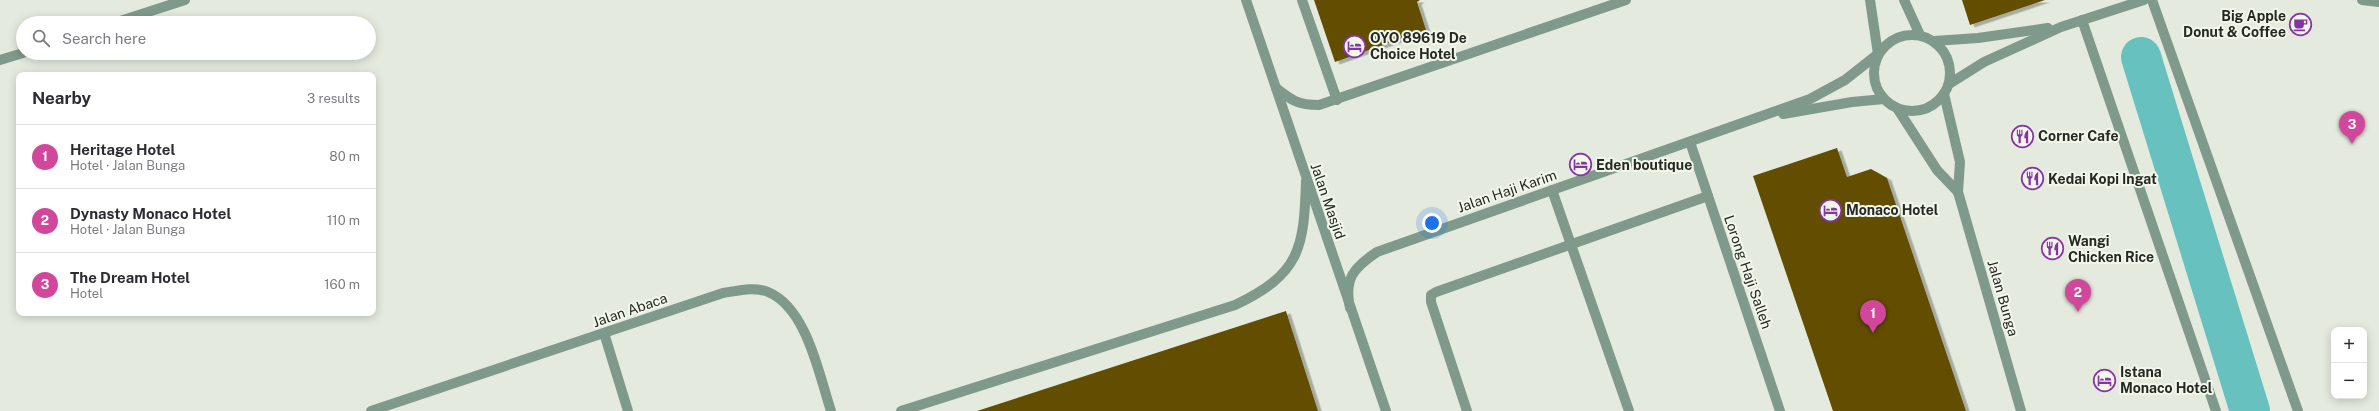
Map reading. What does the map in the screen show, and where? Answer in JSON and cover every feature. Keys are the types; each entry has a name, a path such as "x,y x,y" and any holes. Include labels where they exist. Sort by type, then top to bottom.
{"street":[{"path":"136,16 185,0"},
{"name":"Jalan Masjid","path":"1246,0 1306,181 1386,411"},
{"path":"1302,0 1337,100"},
{"path":"1276,88 1290,99 1303,105 1319,105 1626,0"},
{"path":"1758,119 1816,96 1845,80 1878,54 1898,37 1920,35 1934,41 1943,49 1949,60 1951,72 1949,84 1944,94 1935,104 1923,110 1910,111 1897,108 1884,99 1877,89 1874,78 1874,65 1878,54 1870,0"},
{"path":"1904,0 1920,35"},
{"path":"1934,41 1978,38 2061,26 2144,0"},
{"path":"2152,0 2298,411"},
{"path":"2362,0 2379,2"},
{"path":"2082,20 2216,411"},
{"path":"1949,84 1984,62 2061,26"},
{"path":"0,60 16,55"},
{"name":"Jalan Bunga","path":"1944,94 1960,162 1958,192 2021,411"},
{"path":"1758,119 1852,102 1884,99"},
{"name":"Jalan Bunga","path":"1897,108 1937,170 1958,192"},
{"name":"Jalan Haji Karim","path":"1350,308 1347,294 1353,272 1362,262 1376,252 1758,119"},
{"name":"Lorong Haji Salleh","path":"1690,142 1780,411"},
{"path":"901,411 1235,305 1254,296 1275,283 1288,268 1296,253 1305,219 1306,181"},
{"path":"1552,190 1629,411"},
{"path":"1468,411 1431,302 1431,295 1708,196"},
{"name":"Jalan Abaca","path":"371,411 723,294 746,289 768,292 787,305 801,324 831,411"},
{"path":"604,333 628,411"}],"building":[{"name":"OYO 89619 De Choice Hotel","path":"1314,0 1420,0 1417,2 1426,30 1335,62"},
{"path":"1962,0 2045,0 1970,25"},
{"path":"1837,148 1847,177 1871,169 1887,178 1966,411 1833,411 1753,176"},
{"path":"1286,311 1318,411 977,411"}],"waterway":[{"path":"2141,57 2250,411"}],"place":[{"name":"Big Apple Donut & Coffee","path":"2301,24"},
{"name":"OYO 89619 De Choice Hotel","path":"1355,46"},
{"name":"Corner Cafe","path":"2022,136"},
{"name":"The Dream Hotel","path":"2352,144"},
{"name":"Eden boutique","path":"1580,165"},
{"name":"Kedai Kopi Ingat","path":"2032,179"},
{"name":"Monaco Hotel","path":"1831,210"},
{"name":"Wangi Chicken Rice","path":"2053,249"},
{"name":"Dynasty Monaco Hotel","path":"2078,312"},
{"name":"Heritage Hotel","path":"1873,333"},
{"name":"Istana Monaco Hotel","path":"2104,380"}]}
